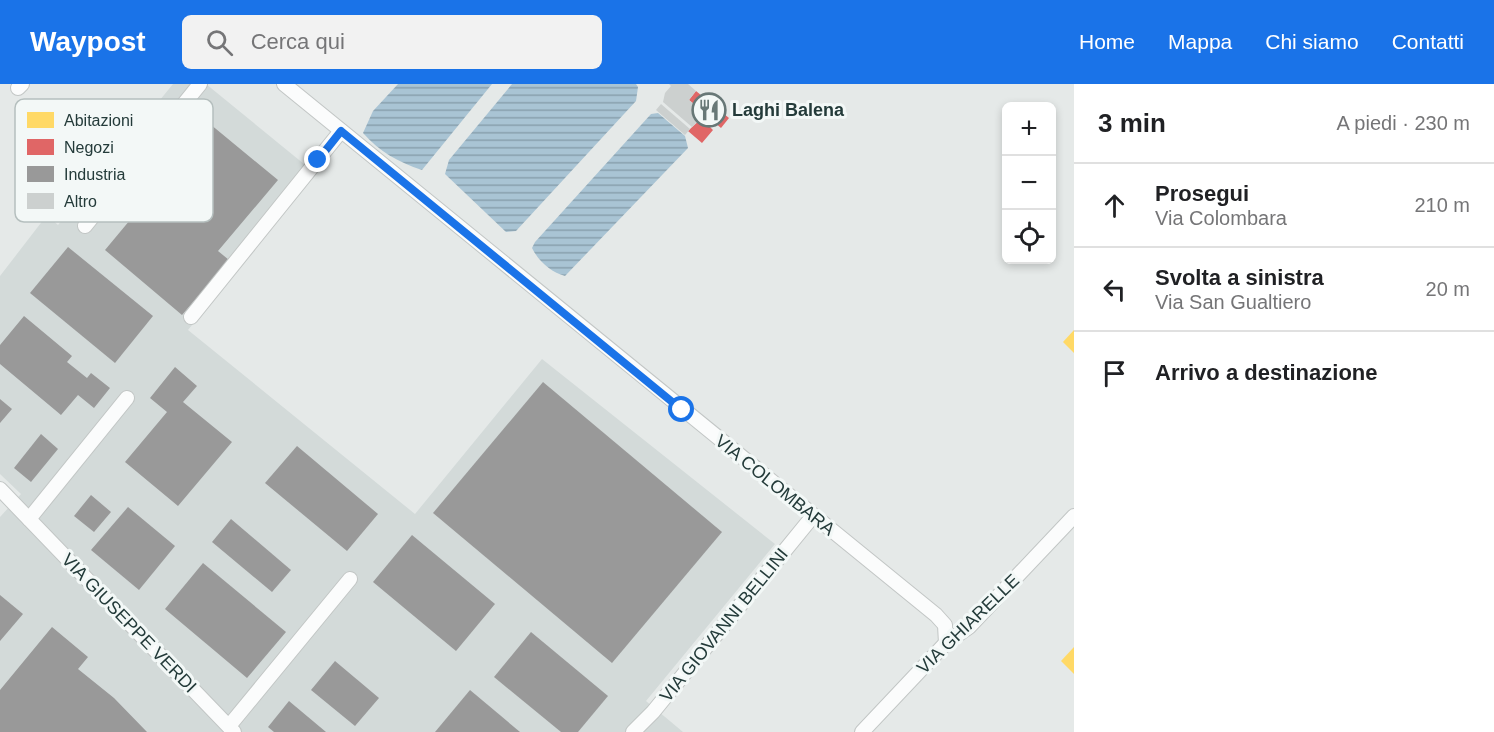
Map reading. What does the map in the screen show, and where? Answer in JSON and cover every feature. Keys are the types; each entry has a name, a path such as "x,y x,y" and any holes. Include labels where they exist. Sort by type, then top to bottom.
{"street":[{"path":"188,99 200,84"},
{"name":"VIA COLOMBARA","path":"284,84 936,615 945,625 946,642"},
{"path":"191,316 341,131"},
{"path":"85,226 88,222"},
{"path":"29,519 127,398"},
{"name":"VIA GIUSEPPE VERDI","path":"0,489 231,729 350,579"},
{"name":"VIA GIOVANNI BELLINI","path":"633,732 813,516"},
{"name":"VIA GHIARELLE","path":"862,732 946,642 969,627 1074,516"}],"shaded area":[{"path":"173,84 206,84 315,173 188,330 415,514 542,359 775,544 646,701 683,732 0,732 0,517 21,494 0,474 0,276 42,222 55,222 58,225 60,222 213,222 213,99 161,99"}],"water":[{"path":"398,84 492,84 422,170 390,156 363,133 373,111"},
{"path":"512,84 636,84 638,87 636,101 516,231 506,232 445,174 449,160"},
{"path":"658,113 685,136 688,148 565,276 550,269 538,258 532,248 535,242 651,114"}],"building: Abitazioni":[{"path":"1074,330 1074,353 1063,342"},
{"path":"1074,647 1074,674 1061,661"}],"building: Negozi":[{"path":"696,91 729,118 721,128 714,122 710,127 713,130 702,143 688,131 706,114 689,100"}],"building: Industria":[{"path":"213,126 278,180 218,251 229,260 182,315 105,250 128,222 213,222"},
{"path":"68,247 153,316 115,363 30,293"},
{"path":"24,316 72,356 67,362 87,378 91,373 110,388 94,408 78,395 61,415 0,364 0,345"},
{"path":"175,367 197,386 183,402 232,442 178,506 125,462 167,412 150,398"},
{"path":"543,382 722,532 612,663 433,513"},
{"path":"0,399 12,409 0,423"},
{"path":"41,434 58,449 31,482 14,468"},
{"path":"297,446 378,514 347,551 265,483"},
{"path":"91,495 111,512 94,532 74,516"},
{"path":"128,507 175,546 139,590 91,550"},
{"path":"231,519 291,570 272,592 212,542"},
{"path":"412,535 495,604 456,651 373,582"},
{"path":"203,563 286,632 247,678 165,609"},
{"path":"0,595 23,614 0,641"},
{"path":"52,627 88,657 78,669 114,698 147,732 0,732 0,690"},
{"path":"531,632 608,696 578,732 561,732 494,677"},
{"path":"335,661 379,698 355,726 311,690"},
{"path":"470,690 520,732 435,732"},
{"path":"289,701 326,732 274,732 268,727"}],"building: Altro":[{"path":"669,84 688,84 696,91 689,100 706,114 692,127 663,102 665,93 671,86"},
{"path":"661,104 690,129 685,135 656,110"}],"place":[{"name":"Laghi Balena","path":"709,110"}],"route":[{"path":"318,160 341,131 682,410"}]}
